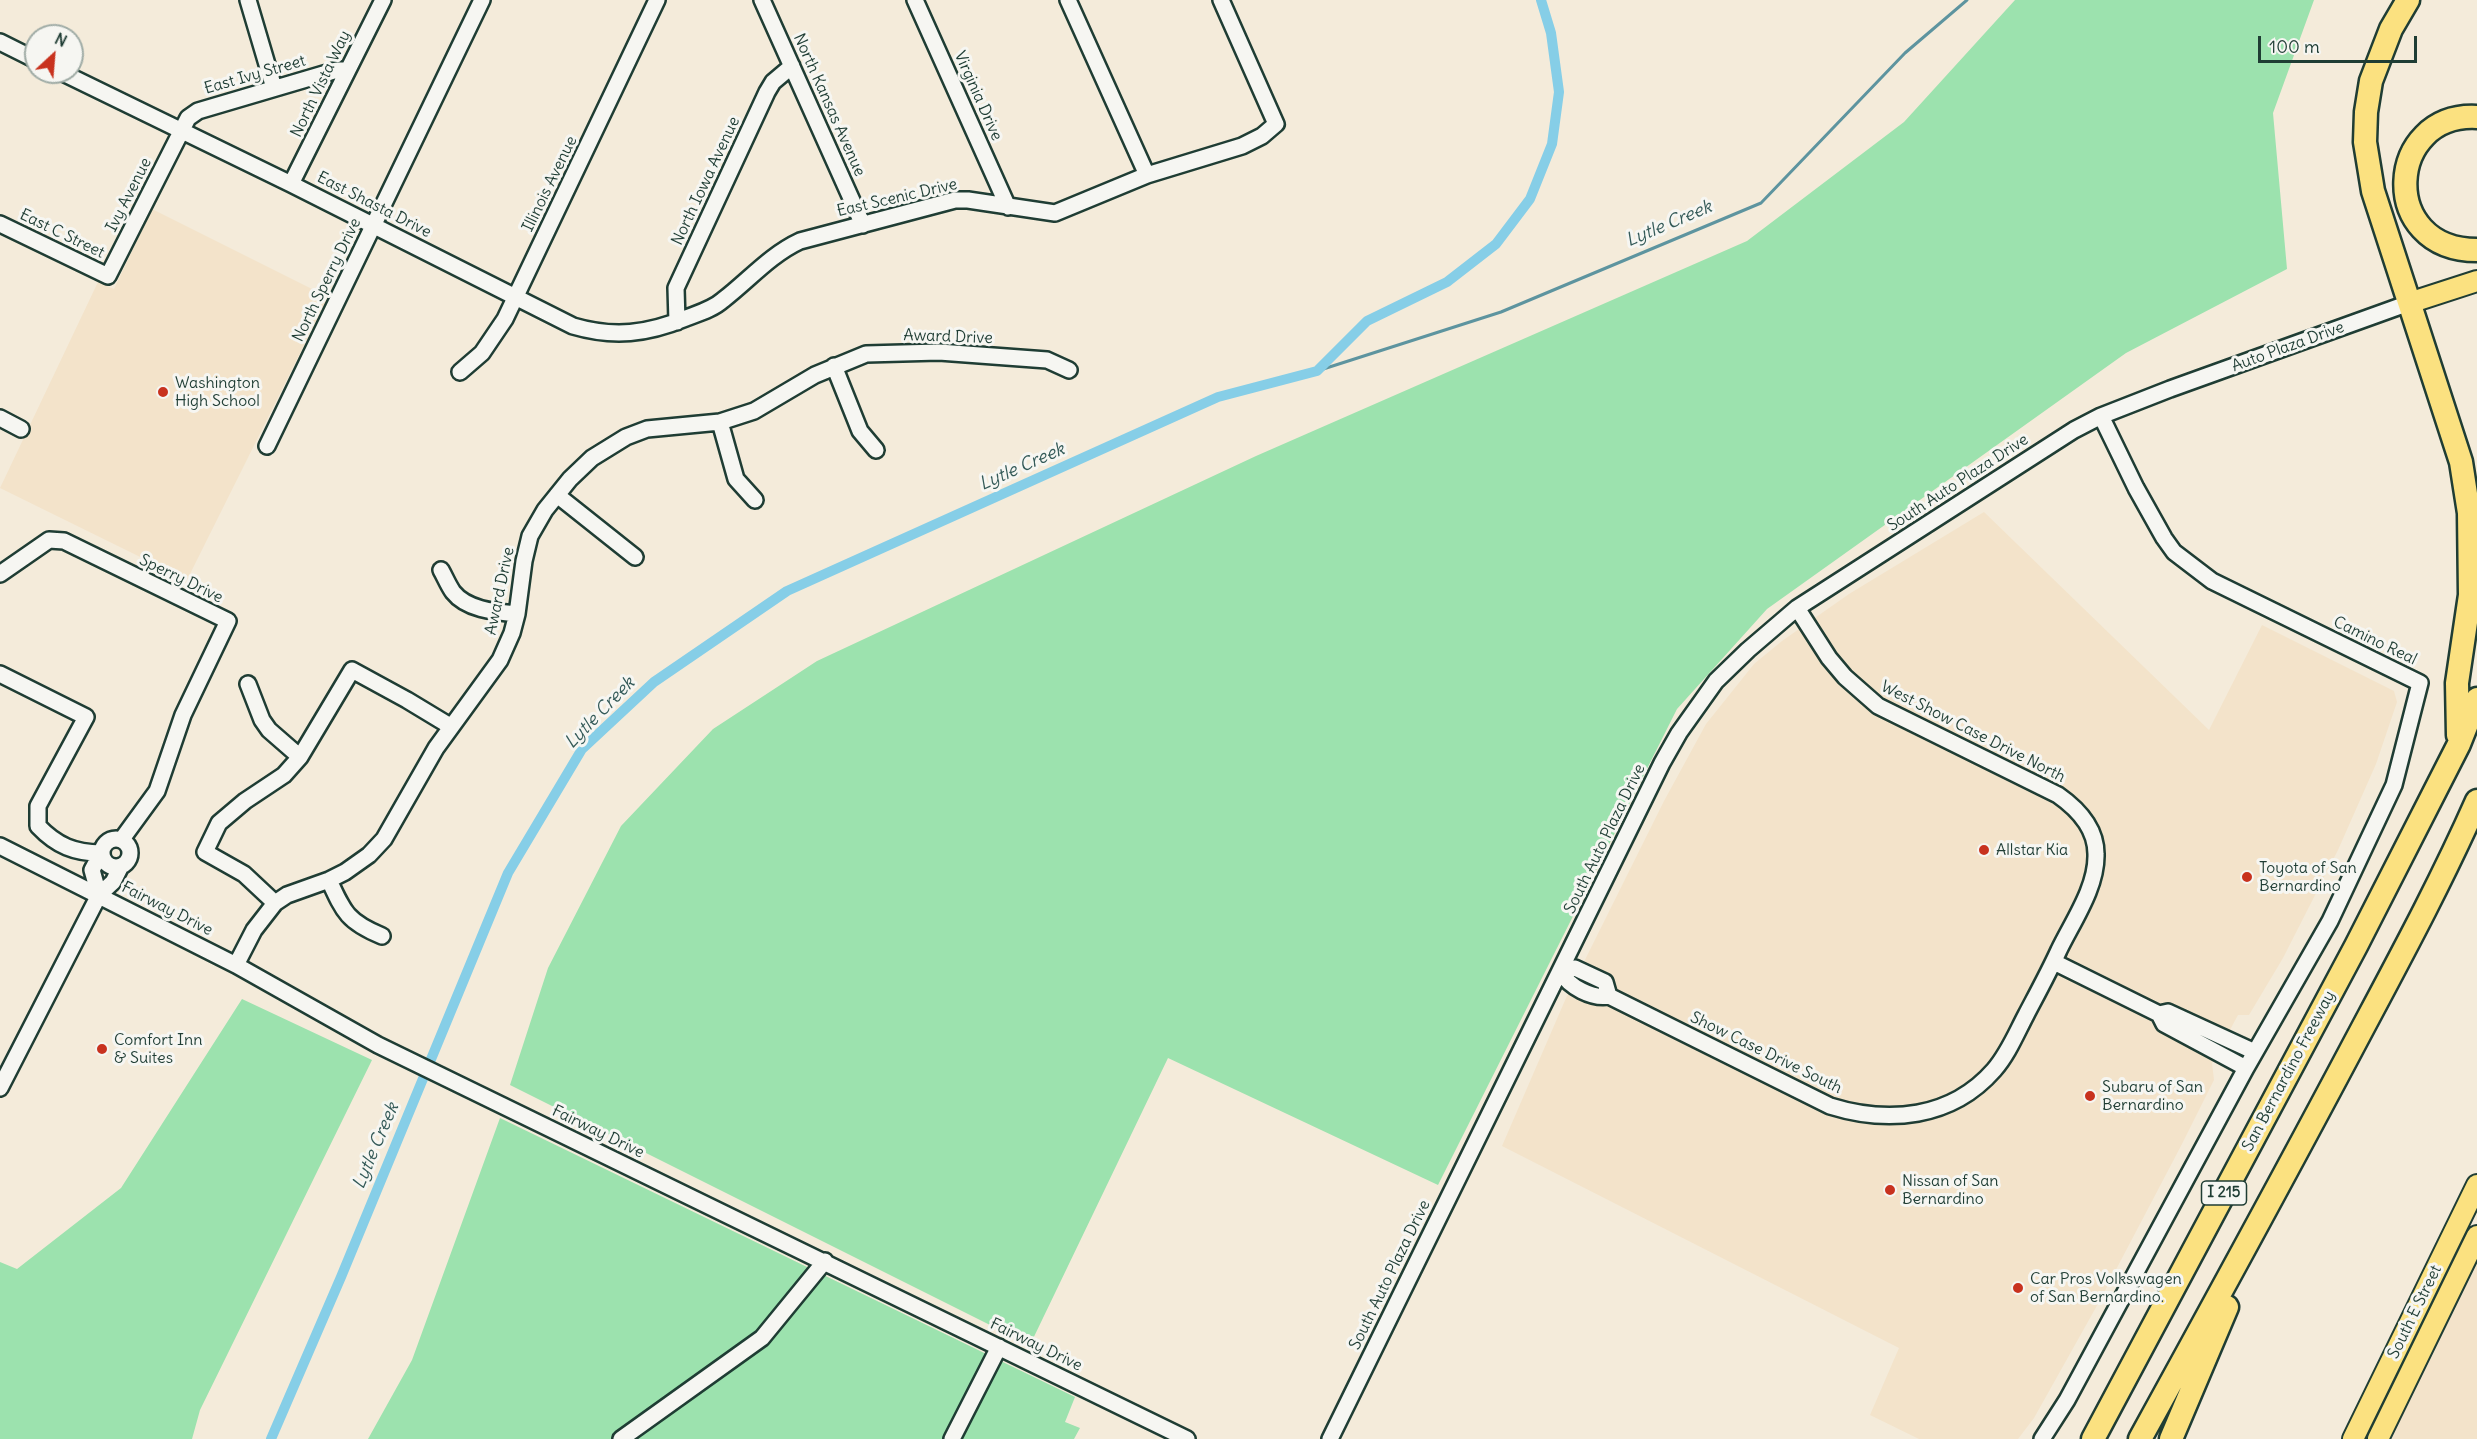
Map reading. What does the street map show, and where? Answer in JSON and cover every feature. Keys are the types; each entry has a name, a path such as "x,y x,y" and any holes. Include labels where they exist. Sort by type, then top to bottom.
{"highway":[{"path":"2408,0 2391,29 2371,81 2366,112 2366,142 2373,191 2461,462 2469,513 2470,594 2457,683 2459,744"},
{"path":"2477,117 2465,116 2450,120 2422,138 2413,151 2404,187 2408,206 2421,228 2437,242 2459,250 2477,250"},
{"name":"San Bernardino Freeway","path":"2093,1439 2356,946 2459,744 2477,699"},
{"name":"I 215","path":"2140,1439 2281,1182 2415,929 2477,801"},
{"path":"2171,1439 2281,1182"}],"main road":[{"name":"Auto Plaza Drive","path":"2409,303 2477,281"},
{"name":"South E Street","path":"2353,1439 2477,1185"},
{"name":"South E Street","path":"2378,1439 2477,1236"}],"street":[{"path":"248,0 274,88"},
{"name":"North Vista Way","path":"291,184 383,0"},
{"name":"North Sperry Drive","path":"267,446 482,0"},
{"name":"Illinois Avenue","path":"460,372 493,340 516,297 657,0"},
{"name":"North Kansas Avenue","path":"762,0 863,225"},
{"name":"Virginia Drive","path":"915,0 1008,207"},
{"path":"1068,0 1147,175"},
{"name":"East Scenic Drive","path":"677,322 722,302 777,253 788,246 813,237 955,200 1055,213 1147,175 1242,146 1262,136 1276,124 1221,0"},
{"path":"0,42 24,54"},
{"name":"North Iowa Avenue","path":"677,322 676,288 766,92 773,82 792,66"},
{"name":"East Ivy Street","path":"181,130 188,117 198,111 337,70 347,70"},
{"name":"East Shasta Drive","path":"84,83 374,225 573,326 599,333 639,333 677,322"},
{"name":"Ivy Avenue","path":"108,276 181,130"},
{"name":"East C Street","path":"0,224 108,276"},
{"name":"Auto Plaza Drive","path":"2101,416 2409,303"},
{"name":"Award Drive","path":"236,964 254,930 275,903 287,895 329,880 361,861 384,839 426,763 450,726 500,660 512,633 517,614 524,561 530,537 545,510 592,458 626,437 647,429 720,423 754,411 802,382 834,366 867,354 939,352 1047,360 1069,370"},
{"path":"834,366 861,431 876,450"},
{"name":"South Auto Plaza Drive","path":"1330,1439 1636,815 1684,724 1716,681 1797,608 2033,455 2101,416"},
{"name":"Camino Real","path":"2042,1439 2067,1400 2246,1068 2330,921 2394,785 2420,684 2212,581 2174,552 2136,488 2101,416"},
{"path":"0,418 21,429"},
{"path":"720,423 736,479 755,500"},
{"path":"557,495 635,557"},
{"name":"Sperry Drive","path":"0,574 49,540 64,541 228,621 183,715 157,791 122,839 108,840 102,853"},
{"path":"441,570 454,593 466,602 489,611 517,614"},
{"name":"West Show Case Drive North","path":"1797,608 1829,658 1852,686 1878,706 2058,795 2082,816 2089,826 2096,852 2093,878 2054,962"},
{"path":"275,903 244,874 205,852 219,824 245,801 284,775 300,757 352,670 450,726"},
{"path":"0,674 86,717 38,806 38,826 50,838 79,853 102,853"},
{"path":"248,684 262,720 269,730 300,757"},
{"path":"0,1088 99,895 113,882 121,866 130,856 129,846 122,839"},
{"name":"Fairway Drive","path":"0,846 236,964 378,1045 1187,1439"},
{"path":"102,853 108,864 121,866"},
{"path":"99,895 92,870 102,853"},
{"path":"329,880 340,905 352,920 359,926 382,936"},
{"path":"2054,962 2159,1014 2164,1024 2246,1068"},
{"name":"Show Case Drive South","path":"1561,972 1575,968 1605,982 1609,996 1830,1106 1856,1114 1898,1116 1928,1112 1950,1102 1980,1083 1994,1070 2008,1051 2054,962"},
{"path":"2159,1014 2168,1012 2255,1052"},
{"path":"621,1439 762,1338 825,1261"},
{"path":"952,1439 999,1347"}],"shaded area":[{"name":"Washington High School","path":"152,209 328,297 187,580 0,488 98,282 114,289"},
{"path":"1984,512 2209,730 2262,625 2394,691 2397,702 2376,764 2338,850 2283,958 2249,1015 2238,1015 2212,1063 2214,1080 2182,1144 2099,1302 2034,1418 2018,1439 1919,1439 1870,1415 1899,1348 1502,1146 1566,998 1664,801 1706,724 1754,664 1782,641 1849,594"},
{"path":"2477,1264 2477,1439 2391,1439 2411,1399"}],"green space":[{"path":"2015,0 2314,0 2273,113 2287,269 2126,353 1767,609 1677,709 1438,1185 1168,1058 1030,1345 510,1085 548,968 621,826 713,729 817,661 1256,456 1747,241 1904,122"},
{"path":"242,999 372,1060 200,1410 192,1439 0,1439 0,1262 17,1269 121,1188"},
{"path":"500,1118 1075,1397 1065,1422 1080,1428 1074,1439 368,1439 412,1360"}],"waterway":[{"name":"Lytle Creek","path":"271,1439 341,1277 508,873 582,749 654,682 787,591 1218,397 1317,371 1367,321 1447,282 1496,244 1530,199 1552,144 1559,92 1551,33 1541,0"},
{"name":"Lytle Creek","path":"1317,371 1501,312 1761,203 1905,53 1967,0"}],"place":[{"name":"Washington High School","path":"163,392"},
{"name":"Allstar Kia","path":"1984,850"},
{"name":"Toyota of San Bernardino","path":"2247,877"},
{"name":"Comfort Inn & Suites","path":"102,1049"},
{"name":"Subaru of San Bernardino","path":"2090,1096"},
{"name":"Nissan of San Bernardino","path":"1890,1190"},
{"name":"Car Pros Volkswagen of San Bernardino.","path":"2018,1288"}]}
